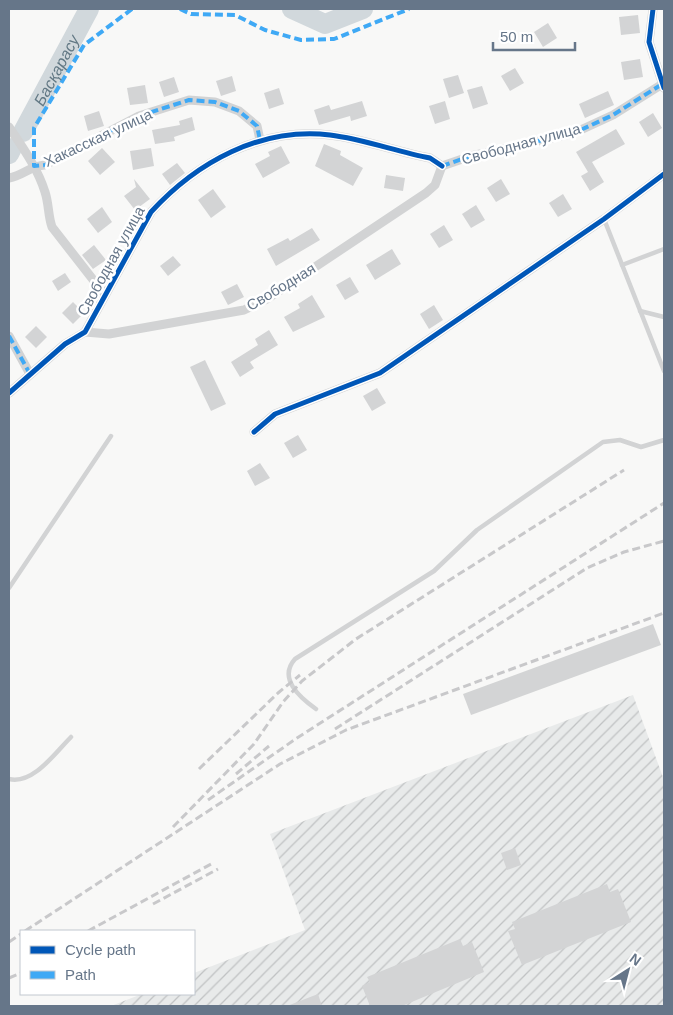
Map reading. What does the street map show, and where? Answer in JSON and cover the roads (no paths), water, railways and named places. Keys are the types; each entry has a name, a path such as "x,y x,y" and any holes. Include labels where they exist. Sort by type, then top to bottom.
{"street":[{"path":"653,9 648,42 664,85"},
{"name":"Свободная улица","path":"9,393 66,344 85,332 151,212 192,174 231,150 260,140 303,134 330,135 430,158 442,166 472,156 574,133 613,115 664,85"},
{"name":"Хакасская улица","path":"9,178 22,175 34,166 45,165 138,116 189,100 215,102 239,111 257,126 260,140"},
{"path":"9,127 34,166 46,194 48,216 52,227 105,295"},
{"name":"Свободная","path":"85,332 109,334 244,310 267,299 426,193 434,185 442,166"},
{"path":"254,432 276,414 380,373 604,219 664,174"},
{"path":"9,336 30,374"}],"lane":[{"path":"604,219 664,371"},
{"path":"622,265 664,249"},
{"path":"640,311 664,317"},
{"path":"9,588 110,436"},
{"path":"316,709 302,700 287,676 288,667 295,659 434,571 477,530 603,442 620,440 641,447 664,440"},
{"path":"9,779 22,779 39,769 71,737"}],"waterway":[{"name":"Басқарасу","path":"23,132 89,9"},
{"name":"Басқарасу","path":"292,9 325,24 363,9"},
{"name":"Басқарасу","path":"9,154 12,148"}],"railway":[{"path":"173,827 254,744 283,702 302,681 356,639 624,470"},
{"path":"208,800 297,738 664,503"},
{"path":"335,729 587,568 624,552 664,541"},
{"path":"27,930 280,764 346,730 664,613"},
{"path":"199,769 278,693 300,675"},
{"path":"236,774 269,746"},
{"path":"90,930 213,863"},
{"path":"153,904 218,869"},
{"path":"9,942 20,935"},
{"path":"9,978 20,973"}]}
